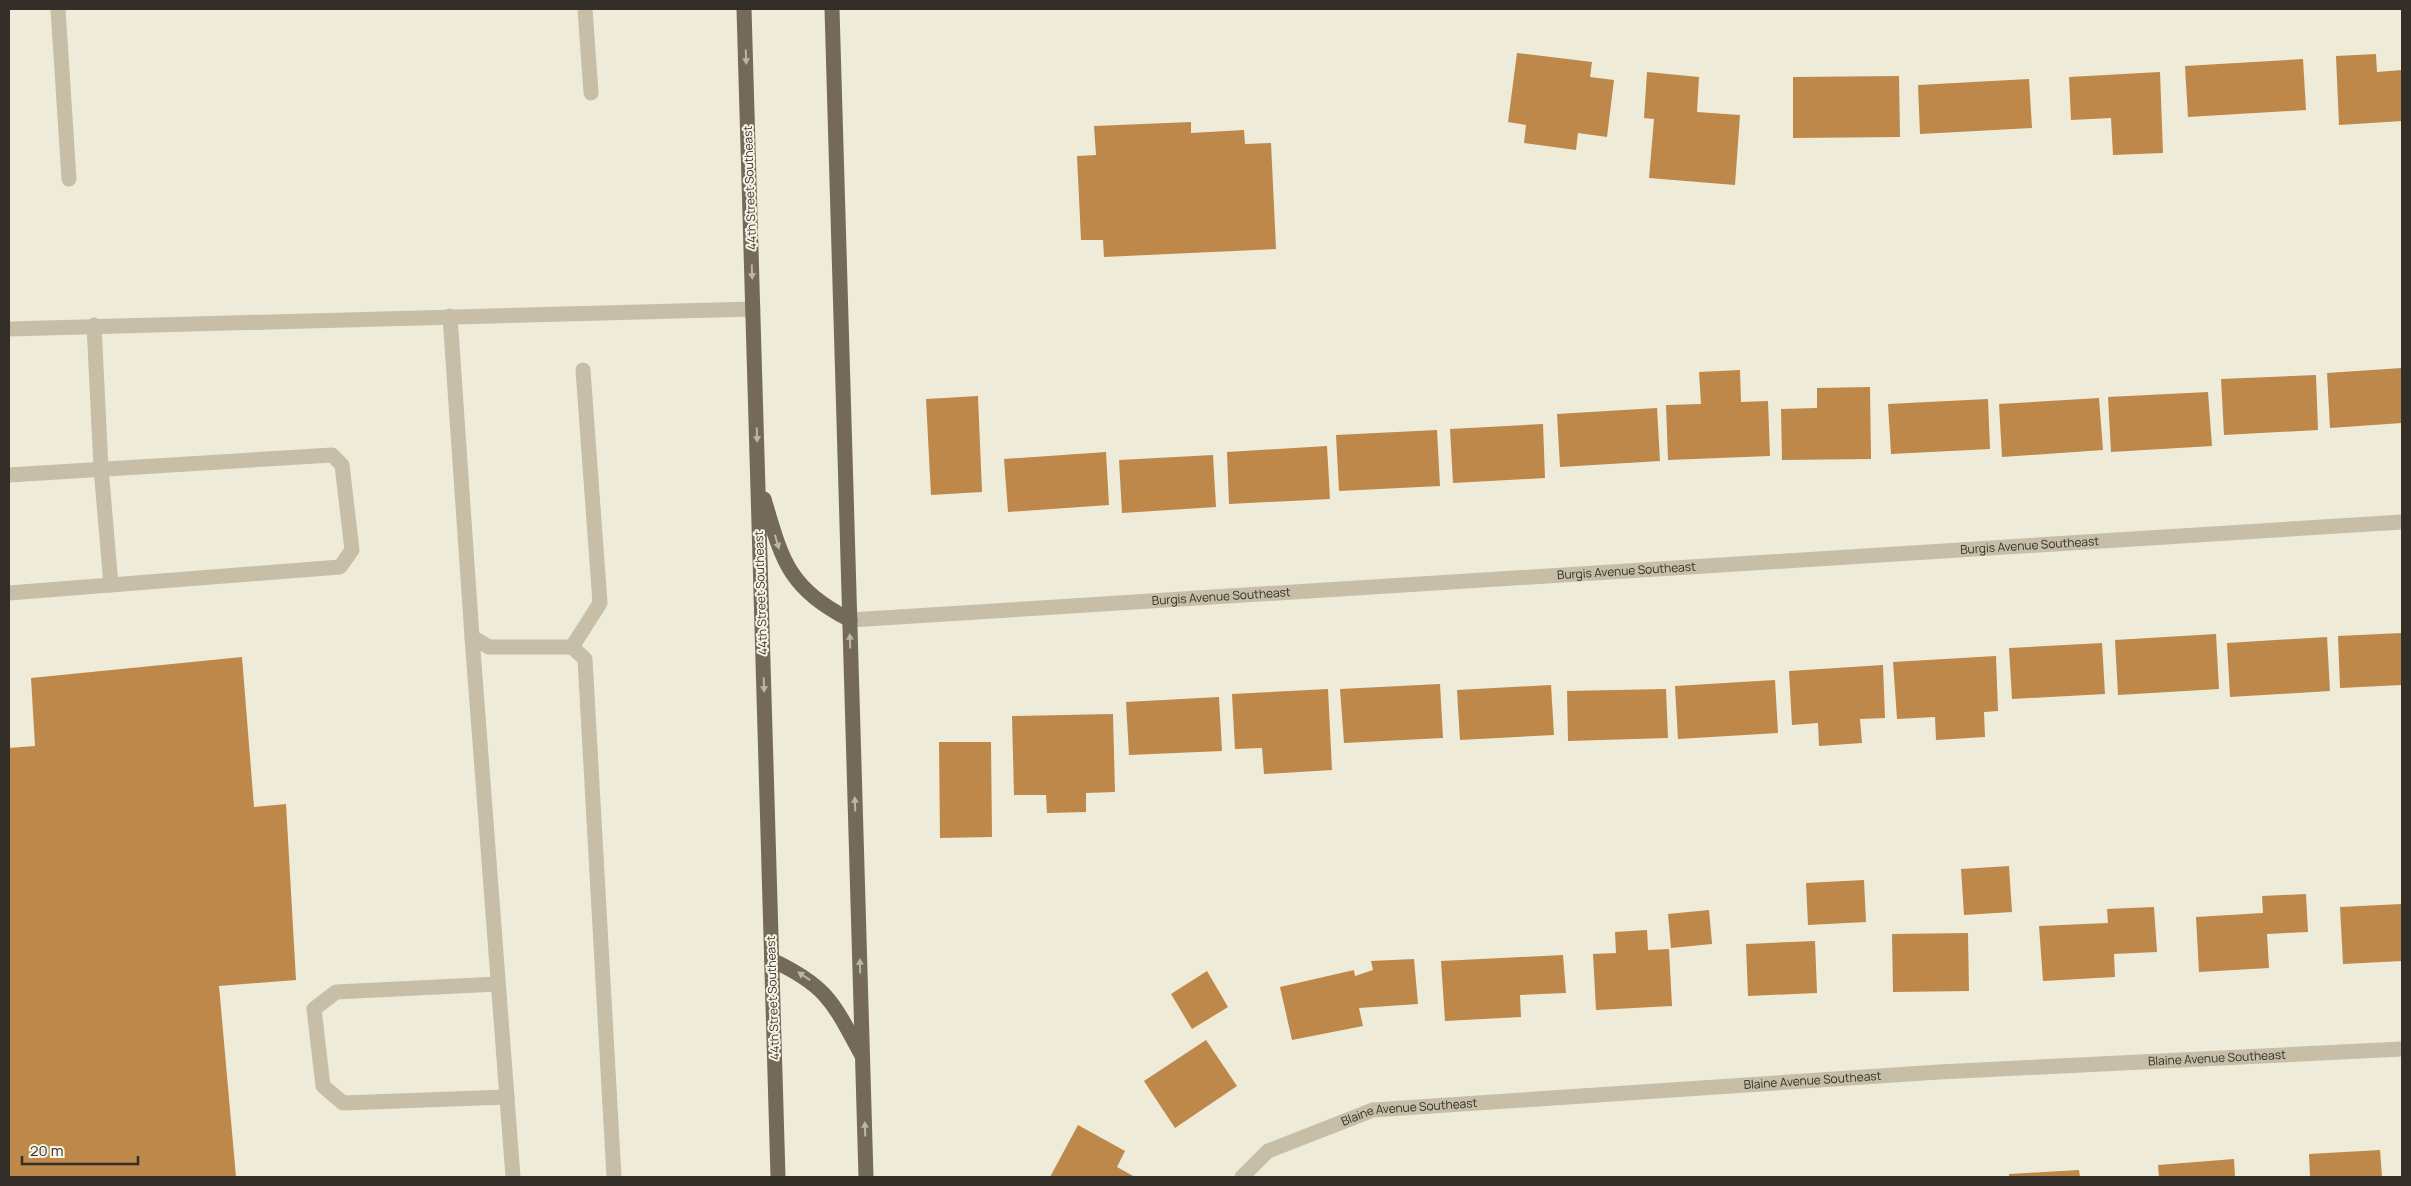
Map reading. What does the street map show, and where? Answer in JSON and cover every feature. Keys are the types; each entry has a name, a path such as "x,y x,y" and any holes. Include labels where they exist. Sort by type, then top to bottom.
{"main road":[{"name":"44th Street Southeast","path":"744,9 778,1177"},
{"path":"832,9 866,1177"},
{"path":"758,478 780,553 795,579 822,605 850,620"},
{"path":"772,960 801,974 818,986 837,1008 862,1057"}],"street":[{"path":"58,9 69,179"},
{"path":"585,9 591,93"},
{"path":"9,329 94,325 753,309"},
{"path":"450,316 513,1177"},
{"path":"94,325 101,468 111,585"},
{"path":"572,647 600,603 583,370"},
{"path":"9,475 332,455 342,465 352,550 340,567 9,593"},
{"name":"Burgis Avenue Southeast","path":"850,620 2402,522"},
{"path":"472,636 488,647 572,647 585,659 614,1177"},
{"path":"498,984 336,992 314,1009 323,1086 344,1103 507,1097"},
{"name":"Blaine Avenue Southeast","path":"1242,1177 1268,1151 1373,1110 1939,1072 2402,1049"}],"building":[{"path":"1517,53 1592,62 1590,77 1614,80 1607,137 1578,133 1576,150 1524,143 1526,125 1508,122"},
{"path":"2376,54 2377,72 2402,70 2402,121 2339,125 2336,56"},
{"path":"2303,59 2306,110 2188,117 2185,66"},
{"path":"1647,72 1699,77 1697,112 1740,115 1735,185 1649,178 1654,119 1644,118"},
{"path":"2160,72 2163,153 2113,155 2111,118 2071,120 2069,77"},
{"path":"1899,76 1900,137 1793,138 1793,77"},
{"path":"2029,79 2032,128 1920,134 1918,85"},
{"path":"1191,122 1191,133 1244,130 1245,144 1271,143 1276,249 1104,257 1103,240 1081,240 1077,156 1096,155 1094,126"},
{"path":"2402,368 2402,423 2330,428 2327,373"},
{"path":"1740,370 1741,402 1768,401 1770,456 1668,460 1666,405 1701,404 1699,372"},
{"path":"2316,375 2318,430 2224,435 2221,379"},
{"path":"1870,387 1871,459 1782,460 1781,409 1817,408 1817,388"},
{"path":"2208,392 2212,446 2111,452 2108,397"},
{"path":"978,396 982,492 931,495 926,399"},
{"path":"2099,398 2103,450 2002,457 1999,404"},
{"path":"1988,399 1990,449 1891,454 1888,404"},
{"path":"1657,408 1660,461 1560,467 1557,414"},
{"path":"1543,424 1545,478 1453,483 1450,429"},
{"path":"1437,430 1440,486 1339,491 1336,435"},
{"path":"1327,446 1330,499 1229,504 1227,452"},
{"path":"1106,452 1109,505 1008,512 1004,459"},
{"path":"1213,455 1216,507 1122,513 1119,460"},
{"path":"2402,633 2402,685 2340,688 2338,636"},
{"path":"2216,634 2219,689 2118,695 2115,640"},
{"path":"2327,637 2330,691 2230,697 2227,643"},
{"path":"2102,643 2105,694 2012,699 2009,648"},
{"path":"1996,656 1998,711 1984,712 1985,737 1936,740 1935,717 1897,719 1893,662"},
{"path":"242,657 254,807 286,804 296,980 219,986 236,1177 9,1177 9,748 35,746 31,678"},
{"path":"1883,665 1885,718 1860,719 1862,743 1819,746 1818,723 1792,725 1789,671"},
{"path":"1775,680 1778,733 1678,739 1675,686"},
{"path":"1440,684 1443,738 1344,743 1340,689"},
{"path":"1551,685 1554,735 1460,740 1457,690"},
{"path":"1328,689 1332,770 1264,774 1262,748 1235,749 1232,694"},
{"path":"1666,689 1668,738 1568,741 1567,691"},
{"path":"1219,697 1222,751 1129,755 1126,702"},
{"path":"1113,714 1115,792 1086,793 1086,812 1047,813 1046,795 1014,795 1012,716"},
{"path":"939,742 991,742 992,837 940,838"},
{"path":"2009,866 2012,912 1964,915 1961,869"},
{"path":"1864,880 1866,922 1808,925 1806,883"},
{"path":"2306,894 2308,932 2267,934 2269,968 2199,972 2196,917 2263,913 2262,896"},
{"path":"2402,904 2402,961 2343,964 2340,907"},
{"path":"2154,907 2157,952 2114,954 2115,977 2043,981 2039,926 2108,923 2107,909"},
{"path":"1709,910 1712,944 1671,948 1668,914"},
{"path":"1647,930 1648,950 1669,949 1672,1006 1596,1010 1593,954 1616,953 1615,932"},
{"path":"1968,933 1969,991 1893,992 1892,934"},
{"path":"1815,941 1817,993 1748,996 1746,944"},
{"path":"1563,955 1566,993 1520,995 1521,1017 1445,1021 1441,961"},
{"path":"1414,959 1418,1004 1359,1008 1363,1026 1292,1040 1280,987 1354,970 1355,976 1373,970 1371,961"},
{"path":"1207,971 1228,1007 1192,1029 1171,994"},
{"path":"1206,1040 1237,1086 1175,1128 1144,1081"},
{"path":"1078,1125 1125,1151 1117,1167 1135,1177 1050,1177"},
{"path":"2380,1150 2382,1177 2310,1177 2309,1154"},
{"path":"2234,1159 2235,1177 2159,1177 2158,1165"},
{"path":"2079,1170 2080,1177 2009,1177 2009,1174"}]}
